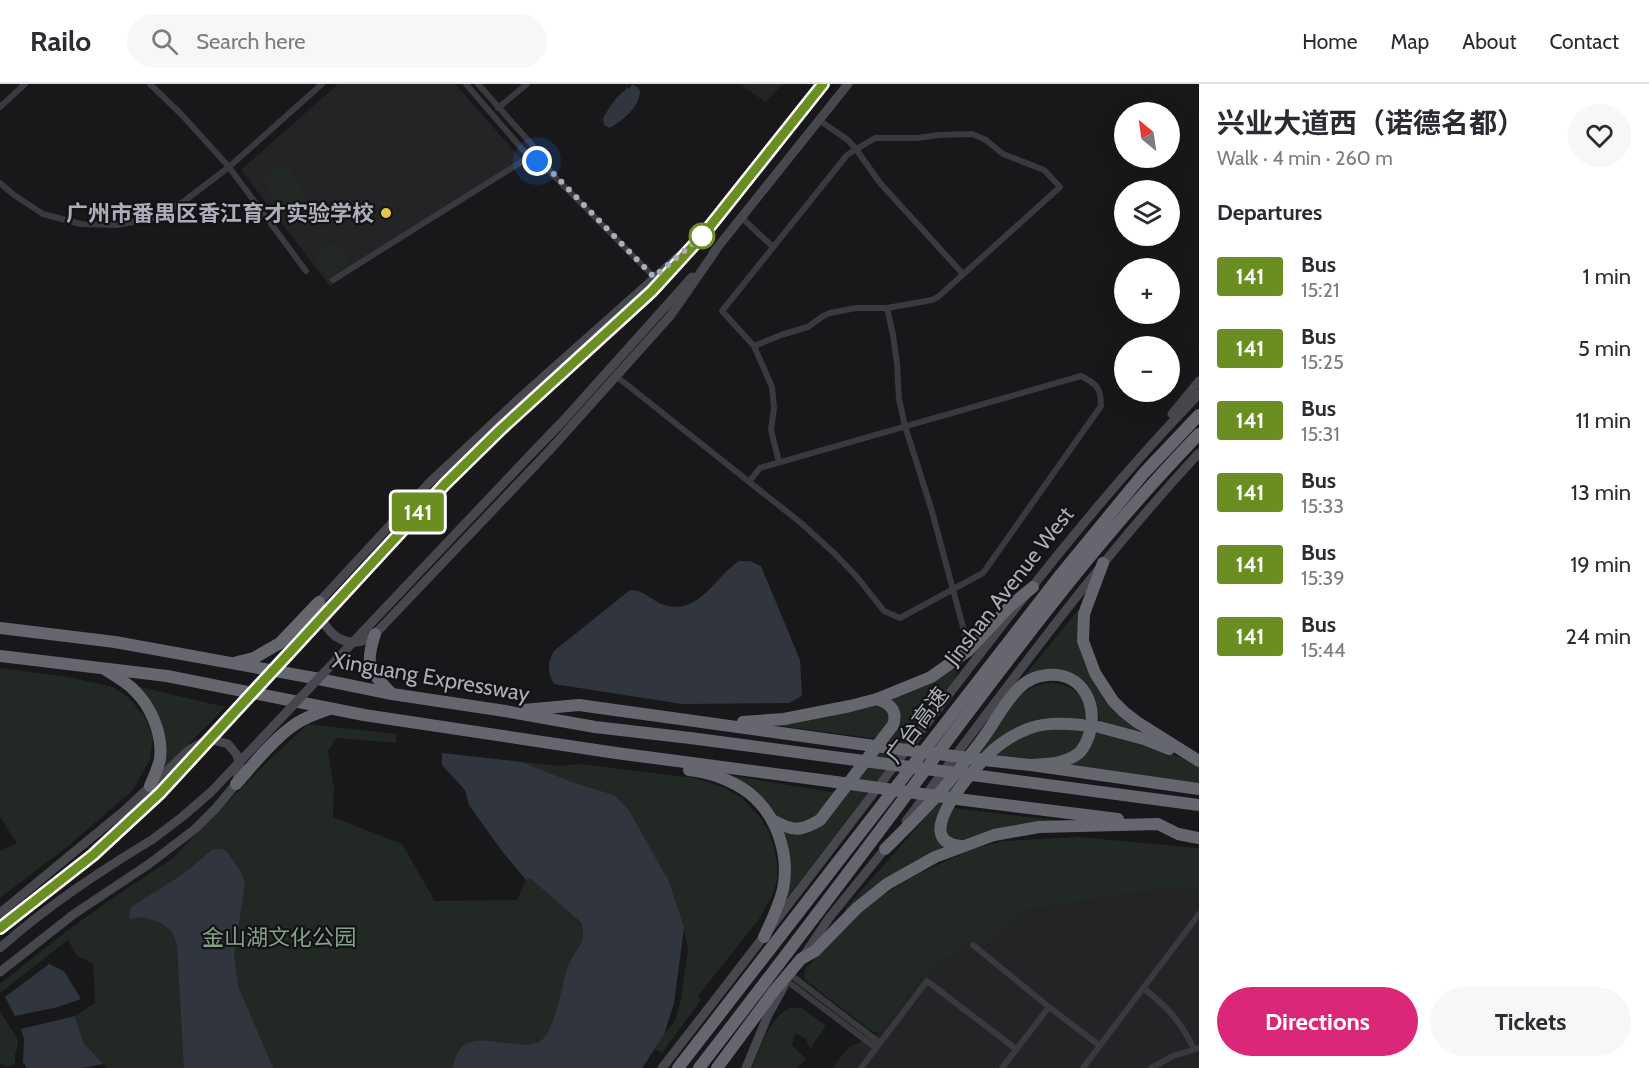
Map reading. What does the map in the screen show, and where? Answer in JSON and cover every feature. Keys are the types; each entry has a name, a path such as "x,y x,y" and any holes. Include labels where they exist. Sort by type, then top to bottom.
{"highway":[{"name":"广台高速","path":"678,1068 1061,574 1144,473 1199,415"},
{"name":"广台高速","path":"699,1068 1064,590 1119,521 1199,434"},
{"path":"1103,563 1084,614 1083,641 1095,673 1113,701 1124,711 1137,722 1197,760"},
{"path":"715,723 784,719 827,711 877,699 931,677 969,650 1009,607 1033,587"},
{"path":"233,663 254,658 279,643 319,602"},
{"name":"Xinguang Expressway","path":"0,628 115,642 392,694 595,727 1199,805"},
{"path":"375,634 370,649 371,669 392,694"},
{"name":"Xinguang Expressway","path":"0,656 167,676 364,715 616,753 1158,824"},
{"path":"102,668 133,689 154,722 158,732 160,759 150,786"},
{"path":"885,849 929,806 962,766 1020,687 1035,678 1048,675 1059,675 1074,681 1091,703 1093,714 1085,746 1073,756 1053,764 1031,765"},
{"path":"771,819 786,828 798,829 820,820 893,725 894,710 890,705 877,699"},
{"path":"505,711 579,705 1199,789"},
{"path":"237,784 290,728 330,708"},
{"path":"962,846 955,845 944,838 940,832 940,826 948,806 975,768 1005,740 1036,725 1049,723 1082,725"},
{"path":"1099,727 1144,739 1197,760"},
{"path":"536,741 578,754 694,770 724,779 749,793 771,819 782,842 785,866 783,889 764,937"},
{"path":"1158,824 1178,834 1199,838"},
{"path":"717,1068 774,991 801,959 814,951 857,908 887,884 918,865 994,835 1039,827 1158,824 1199,830"}],"main road":[{"path":"0,928 93,855 160,793 416,514 486,444 652,291 703,235 823,84"},
{"path":"0,948 48,908 90,878 153,839 211,792 563,421 716,250 848,84"},
{"path":"703,235 523,395 430,482 319,602 319,611 329,632 341,639 351,641 362,641 375,634 549,450 671,315 716,250"},
{"path":"674,267 675,273 682,280 688,281"},
{"path":"1144,452 1199,381"},
{"name":"Jinshan Avenue West","path":"662,1068 1071,537 1144,452 1199,394"},
{"path":"746,1068 768,1015 801,959 835,910 885,849 1103,563 1199,453"},
{"path":"0,913 125,810 189,750 203,742 213,740 228,744 237,755 240,766 237,784 195,829 149,864 74,914 0,972"}],"street":[{"path":"0,107 25,84"},
{"path":"150,84 229,166 306,271"},
{"path":"0,183 43,214 81,224 117,225 153,218 183,202 229,166 322,84"},
{"path":"466,84 529,157 545,165"},
{"path":"478,84 534,147 545,165 654,277"},
{"path":"498,108 527,84"},
{"path":"819,120 848,140 880,183 963,274"},
{"path":"754,346 808,327 830,313 887,308 938,297 1060,187 1044,170 1003,154 986,140 972,134 875,138 847,155 722,310 754,346 772,387 774,408 771,430 779,462"},
{"path":"333,280 529,157"},
{"path":"742,218 773,247"},
{"path":"887,308 893,334 904,426 931,508 969,650"},
{"path":"616,376 801,524 857,577 884,611 900,618 982,573 1101,406 1101,393 1094,382 1081,376 760,468 749,482"},
{"path":"1083,1068 1199,914"},
{"path":"973,945 1100,1046"},
{"path":"789,978 878,1045"},
{"path":"861,1068 927,981 1017,1049"},
{"path":"1143,988 1176,1018 1197,1048 1173,1056 1151,1068"},
{"path":"1002,1068 1049,1007"}],"shaded area":[{"name":"广州市番禺区香江育才实验学校","path":"338,84 455,84 522,160 330,286 241,170"},
{"path":"741,84 783,84 765,102"},
{"path":"632,85 640,90 634,107 610,128 604,125 603,118 616,98"},
{"path":"739,561 750,561 761,566 800,660 802,696 789,703 682,704 554,684 549,668 554,651 630,590 641,592 668,606 679,607 698,599"},
{"path":"442,753 521,762 574,783 614,795 628,809 669,882 684,927 674,1003 664,1034 642,1068 453,1068 458,1051 470,1043 489,1041 521,1045 539,1042 545,1037 554,1019 568,966 583,934 582,923 530,878 526,880 502,851 469,805 465,790 442,765"},
{"path":"213,849 222,849 227,852 241,872 245,884 234,955 238,986 273,1068 184,1068 177,944 172,932 163,924 144,917 129,919 131,907 182,875"},
{"path":"1165,889 1199,892 1199,1068 832,1068 849,1047 880,1033 925,974 969,944 977,942 984,947 1023,911"},
{"path":"49,964 64,971 81,999 58,1007 15,1016 5,997"},
{"path":"75,1016 83,1042 103,1064 83,1068 27,1068 23,1062 24,1039 21,1029"}],"green space":[{"path":"286,164 308,199 284,214 263,179"},
{"path":"337,241 350,262 339,268 334,262 339,270 328,277 315,256"},
{"path":"1078,610 1081,611 1079,644 1088,669 1114,706 1144,735 1100,721 1095,705 1066,678 1017,685"},
{"path":"964,660 953,682 782,904 780,828 805,832 898,722 890,700"},
{"path":"0,668 63,676 113,687 129,698 145,717 153,737 150,759 133,790 68,846 0,898 0,851 17,843 0,817"},
{"path":"1051,683 1068,687 1079,694 1089,722 1020,727 938,813 936,833 940,841 948,848 849,912 845,909 954,783 1018,697 1033,687"},
{"path":"136,686 225,707 161,772 166,750"},
{"path":"875,704 889,708 891,722 878,739 766,724"},
{"name":"金山湖文化公园","path":"308,724 396,734 396,743 336,738 328,751 334,787 333,817 402,844 435,901 517,900 526,880 469,805 465,790 442,765 442,753 560,766 580,764 695,778 725,788 743,799 768,830 777,863 777,879 773,894 759,919 698,996 701,1000 662,1053 655,1049 642,1068 107,1068 83,1042 75,1016 95,1003 93,963 77,956 68,940 0,993 0,984 64,933 172,859 269,760","holes":["684,930 688,949 681,999 675,1021 665,1033 674,1003"]},
{"path":"1042,728 1088,730 1075,751 1048,761 998,755 1011,741"},
{"path":"1096,730 1148,745 1199,766 1199,783 1066,764"},
{"path":"733,776 838,793 813,821 787,825 732,779"},
{"path":"952,808 1064,821 956,842 945,832 947,814"},
{"path":"1078,837 1199,848 1199,892 1165,889 1023,911 984,947 977,942 969,944 925,974 880,1033 873,1032 805,980 805,969 868,904 916,875 969,850 1004,841"},
{"path":"790,1008 802,1008 826,1026 810,1049 806,1039 795,1033 792,1045 806,1059 797,1068 752,1068 771,1026 782,1013"},
{"path":"0,1012 18,1043 15,1064 8,1067 0,1063"}],"bus line":[{"name":"141","path":"0,928 93,855 160,793 445,484 501,429 652,291 703,235 823,84"}],"place":[{"name":"广州市番禺区香江育才实验学校","path":"386,213"}],"route":[{"path":"537,161 545,165 654,277 702,236"}]}
